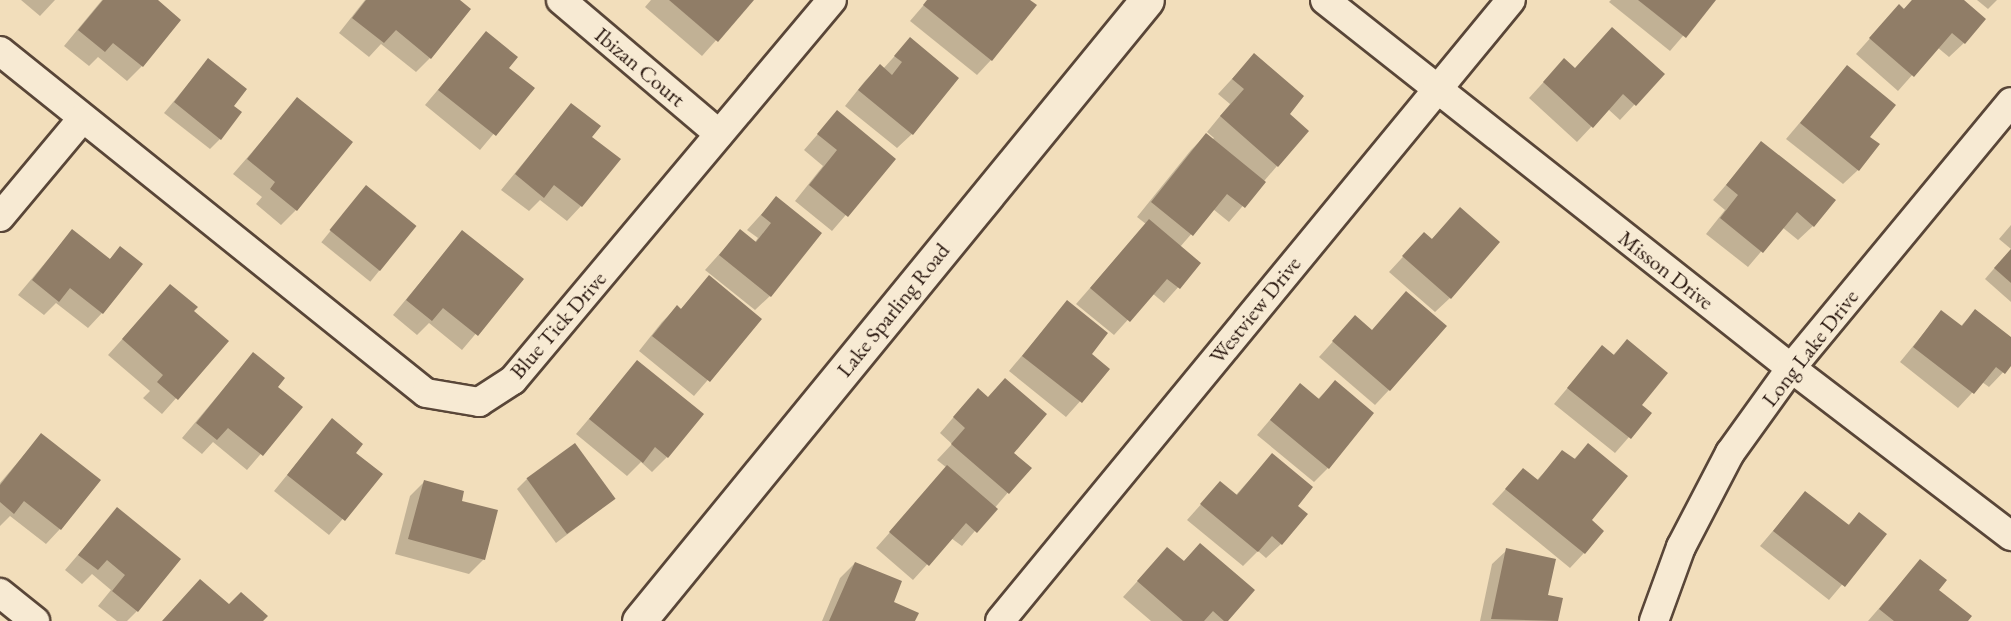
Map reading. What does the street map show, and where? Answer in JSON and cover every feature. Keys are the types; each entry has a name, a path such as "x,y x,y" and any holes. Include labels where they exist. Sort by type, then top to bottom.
{"street":[{"name":"Ibizan Court","path":"561,0 719,134"},
{"name":"Blue Tick Drive","path":"0,51 426,393 479,402 513,380 832,0"},
{"name":"Lake Sparling Road","path":"639,621 1147,0"},
{"name":"Misson Drive","path":"1325,0 1436,90 1791,368 2011,536"},
{"name":"Westview Drive","path":"1000,621 1510,0"},
{"name":"Long Lake Drive","path":"1654,621 1681,547 1730,453 1791,368 2011,102"},
{"path":"0,217 82,119"},
{"path":"0,593 34,621"}],"building":[{"path":"103,0 158,0 181,20 143,67 113,43 105,52 78,30"},
{"path":"366,0 460,0 471,9 431,59 396,30 384,43 352,18"},
{"path":"669,0 754,0 718,42"},
{"path":"927,0 1030,0 1037,5 992,61 923,5"},
{"path":"1638,0 1716,0 1686,38"},
{"path":"1912,0 1964,0 1986,19 1965,44 1952,33 1914,77 1869,38 1899,4 1904,9"},
{"path":"1612,27 1665,74 1636,106 1623,94 1593,128 1543,82 1564,58 1575,68"},
{"path":"486,31 518,57 509,68 535,88 496,136 438,90"},
{"path":"910,37 959,78 913,135 858,90 880,64 892,75 902,62 894,56"},
{"path":"1254,53 1304,96 1290,114 1309,131 1278,167 1220,116 1244,89 1232,79"},
{"path":"208,58 247,89 234,106 242,112 221,140 174,102"},
{"path":"1847,65 1896,105 1870,137 1880,144 1859,171 1800,123"},
{"path":"297,97 353,142 297,211 270,189 275,182 247,159"},
{"path":"571,103 601,126 592,137 621,159 582,207 554,185 544,198 515,174"},
{"path":"837,110 896,159 848,217 809,185 837,150 817,134"},
{"path":"1206,133 1266,182 1245,208 1227,194 1193,236 1151,202"},
{"path":"1761,141 1836,200 1814,227 1797,212 1763,253 1720,218 1738,195 1726,185"},
{"path":"366,185 417,226 380,271 329,230"},
{"path":"776,196 822,233 771,297 719,255 740,229 756,242 771,223 761,215"},
{"path":"1460,207 1500,242 1451,299 1402,256 1424,232 1432,239"},
{"path":"1149,219 1201,263 1180,289 1167,279 1130,322 1090,288"},
{"path":"72,229 110,259 120,246 143,264 103,314 70,288 59,302 32,280"},
{"path":"462,230 524,279 478,336 443,308 432,321 406,300"},
{"path":"2011,249 2011,283 1994,268"},
{"path":"709,275 762,319 710,382 652,336 677,305 681,309"},
{"path":"170,284 198,307 194,311 229,341 178,400 157,382 163,375 122,339"},
{"path":"1406,291 1447,326 1390,391 1332,341 1355,315 1372,330"},
{"path":"1067,300 1108,333 1092,354 1110,369 1082,403 1022,356"},
{"path":"1975,309 2011,337 2011,366 2005,374 1996,367 1974,394 1913,347 1941,310 1962,326"},
{"path":"1627,339 1668,373 1642,405 1652,413 1631,439 1567,388 1602,345 1614,355"},
{"path":"253,352 285,378 278,387 303,407 263,456 228,428 217,440 196,423"},
{"path":"637,360 704,414 668,458 655,447 643,463 589,419"},
{"path":"1005,378 1047,414 1014,453 1032,468 1009,494 951,444 965,428 953,417 978,388 988,397"},
{"path":"1335,380 1374,413 1329,469 1270,420 1300,383 1319,399"},
{"path":"332,418 363,444 356,453 383,474 345,521 287,475"},
{"path":"41,433 101,480 61,530 24,501 14,514 0,502 0,485"},
{"path":"575,443 616,499 567,534 526,478"},
{"path":"1588,443 1628,476 1592,520 1604,531 1585,554 1505,489 1523,468 1538,480 1562,450 1575,459"},
{"path":"1272,453 1313,487 1298,506 1308,514 1282,545 1272,536 1258,552 1200,504 1220,481 1237,495"},
{"path":"947,465 998,509 977,533 966,523 929,566 889,532"},
{"path":"424,480 464,491 462,501 498,510 485,560 408,539"},
{"path":"1805,491 1849,525 1859,512 1887,534 1845,587 1773,531"},
{"path":"117,507 181,559 138,612 112,591 125,575 107,560 98,570 78,555"},
{"path":"1200,543 1255,590 1228,621 1224,621 1213,611 1204,621 1183,621 1137,581 1167,547 1184,561"},
{"path":"1506,548 1556,559 1548,595 1563,598 1558,621 1491,619"},
{"path":"1920,559 1947,580 1939,590 1972,616 1968,621 1894,621 1879,609"},
{"path":"855,562 902,581 894,602 919,613 915,621 829,621"},
{"path":"200,579 229,604 241,592 268,616 263,621 162,621"}]}
